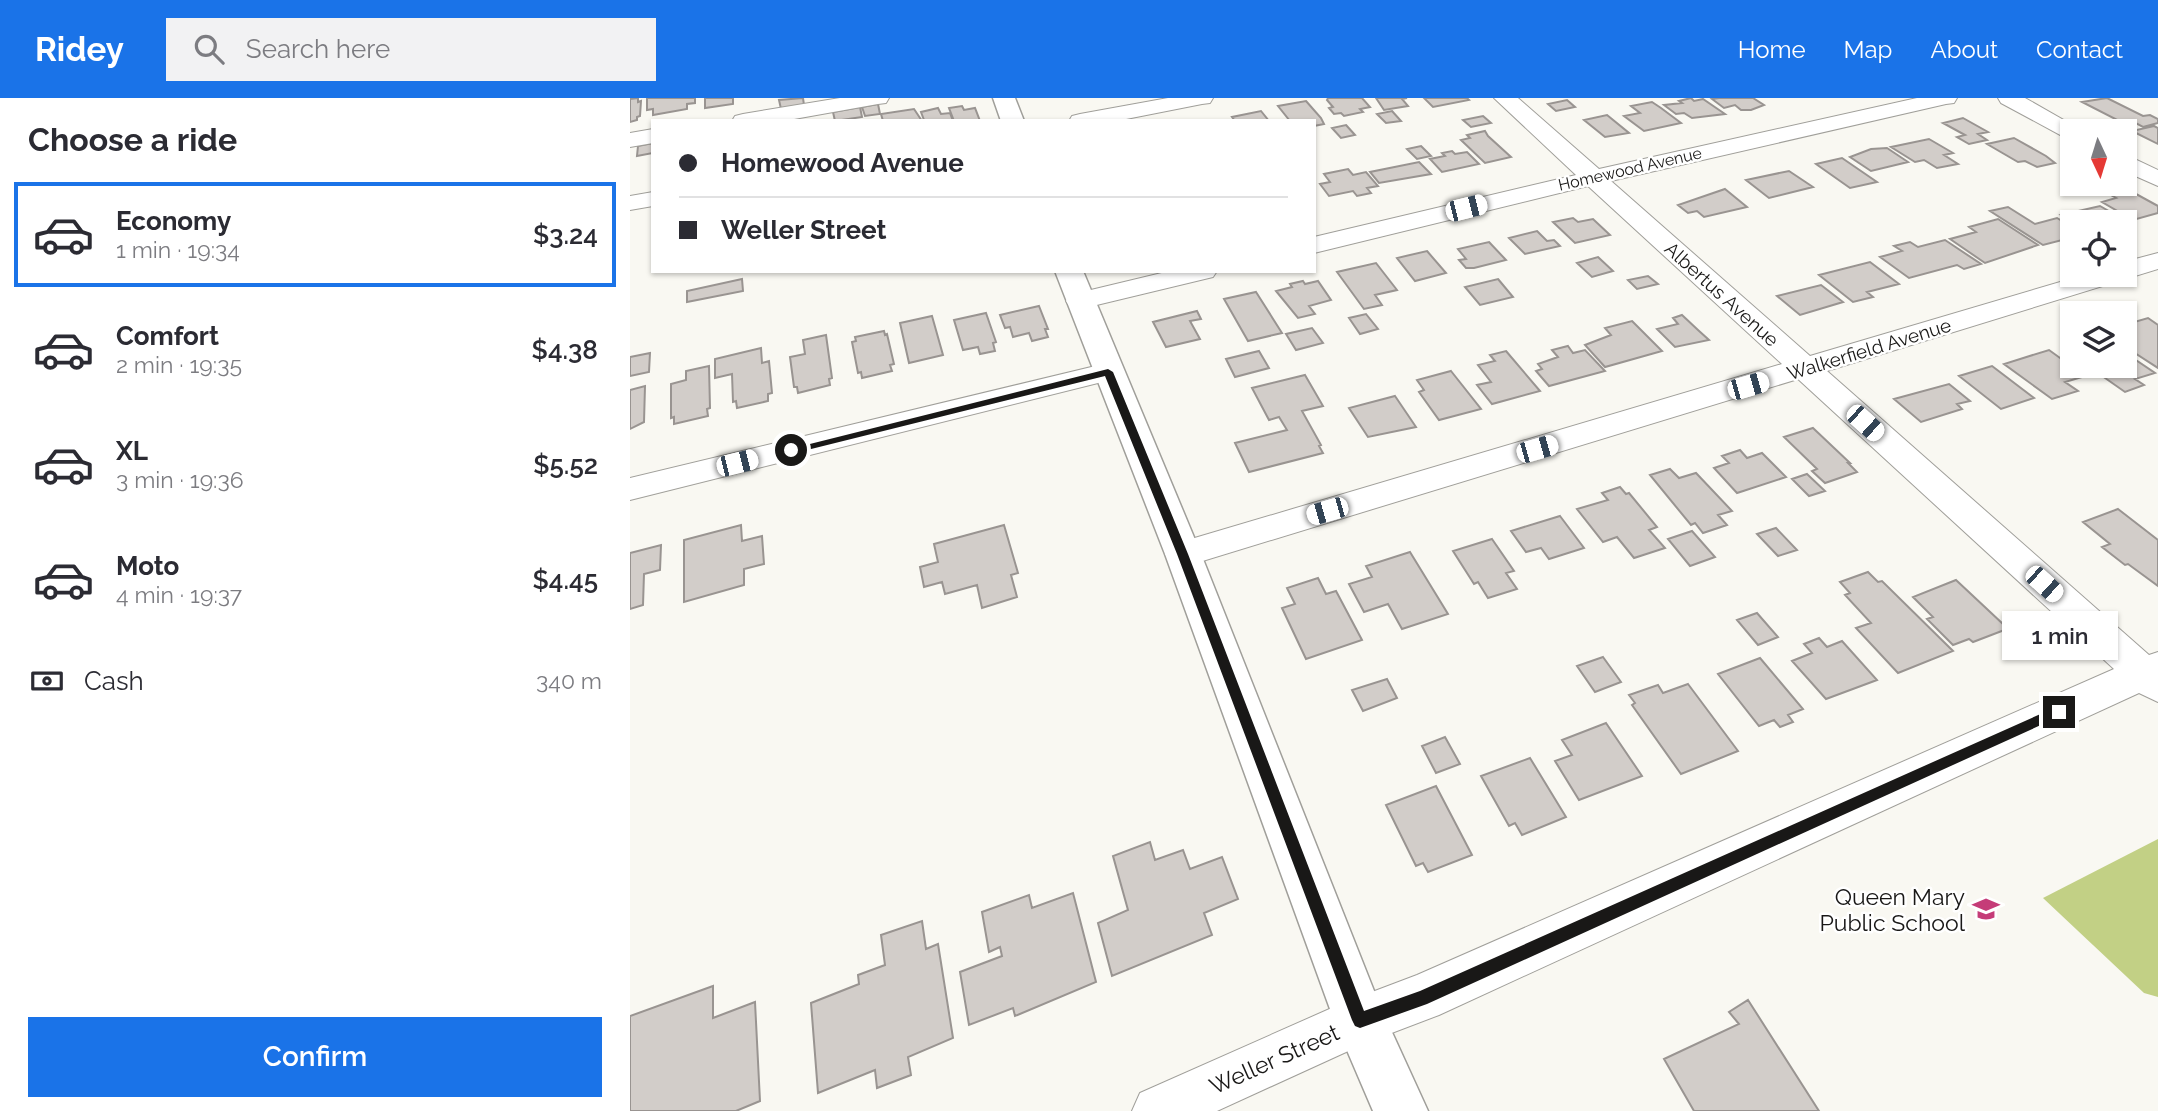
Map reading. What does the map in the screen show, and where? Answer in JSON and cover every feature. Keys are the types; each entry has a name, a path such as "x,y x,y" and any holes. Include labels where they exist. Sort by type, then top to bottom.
{"main road":[{"path":"1004,98 1012,119"},
{"path":"1075,286 1183,554 1360,1020 1401,1111"}],"street":[{"path":"755,119 878,98"},
{"path":"1091,119 1202,98"},
{"name":"Albertus Avenue","path":"1505,98 1805,369 2153,675"},
{"name":"Homewood Avenue","path":"1316,245 1592,178 1946,98"},
{"path":"2009,98 2060,126"},
{"path":"630,140 651,136"},
{"path":"2137,168 2158,179"},
{"path":"630,203 651,199"},
{"path":"2137,267 2158,261"},
{"path":"1075,286 1187,273"},
{"name":"Walkerfield Avenue","path":"1183,554 2073,287"},
{"path":"630,489 1108,372"},
{"name":"Weller Street","path":"1158,1111 1360,1020 1434,993 2153,675"}],"green space":[{"path":"2158,839 2158,997 2144,993 2043,898"}],"building":[{"path":"638,98 638,102 641,101 640,116 630,122 630,99"},
{"path":"647,98 695,98 695,103 687,104 687,109 653,115 653,109 647,110"},
{"path":"705,98 733,98 733,104 705,108"},
{"path":"803,98 804,105 781,109 779,100"},
{"path":"1328,98 1362,98 1370,107 1360,109 1363,112 1344,116 1341,113 1334,114 1329,108 1333,107"},
{"path":"1376,98 1407,98 1402,99 1408,106 1384,110"},
{"path":"1424,98 1467,98 1469,100 1433,107"},
{"path":"1691,98 1694,101 1703,99 1725,114 1692,118 1684,113 1676,114 1664,105 1682,103 1679,101"},
{"path":"1753,98 1764,105 1751,110 1741,110 1735,105 1724,108 1712,99"},
{"path":"2107,98 2143,116 2150,115 2158,119 2158,123 2143,127 2137,124 2137,119 2115,119 2082,102"},
{"path":"1567,100 1575,107 1556,111 1548,104"},
{"path":"1306,101 1324,124 1316,126 1316,119 1288,119 1278,106"},
{"path":"1652,102 1681,123 1644,131 1624,116 1640,113 1631,106"},
{"path":"878,104 880,114 865,116 862,107"},
{"path":"860,107 862,117 835,119 833,112"},
{"path":"938,108 941,114 950,113 952,119 924,119 921,112"},
{"path":"949,108 975,108 979,119 953,119"},
{"path":"914,109 921,119 882,119 881,114"},
{"path":"1261,111 1267,119 1234,119 1232,117"},
{"path":"1392,111 1401,121 1386,123 1377,114"},
{"path":"1607,115 1629,133 1605,137 1584,120"},
{"path":"1483,116 1491,123 1471,127 1463,120"},
{"path":"1963,118 1988,132 1978,134 1987,140 1969,144 1957,137 1965,135 1943,123"},
{"path":"1346,125 1355,135 1341,138 1332,128"},
{"path":"2154,126 2158,128 2158,144 2137,134 2137,130"},
{"path":"1485,131 1511,157 1485,163 1461,140 1470,138 1467,135"},
{"path":"2014,138 2055,163 2037,167 2025,161 2018,162 1987,144"},
{"path":"1929,139 1953,153 1944,155 1958,164 1937,168 1924,160 1915,162 1891,147"},
{"path":"651,143 651,153 637,156 638,146"},
{"path":"1421,146 1431,156 1417,159 1407,149"},
{"path":"1887,148 1908,162 1871,171 1850,157 1871,149"},
{"path":"1452,151 1455,154 1467,152 1479,164 1442,172 1430,159 1445,156 1442,153"},
{"path":"1842,158 1877,182 1850,188 1816,164"},
{"path":"1419,162 1431,174 1379,183 1370,172"},
{"path":"1348,169 1353,175 1366,172 1378,186 1367,188 1371,193 1357,196 1353,191 1329,196 1320,184 1330,182 1324,174"},
{"path":"1789,171 1813,187 1769,198 1746,180"},
{"path":"1725,189 1747,207 1704,217 1697,211 1688,213 1678,205"},
{"path":"2137,194 2158,206 2158,213 2137,219 2137,210 2116,210 2102,202 2116,198 2112,196"},
{"path":"2100,206 2107,210 2083,210"},
{"path":"2008,207 2035,224 2057,218 2060,220 2060,241 2043,245 1990,211"},
{"path":"1573,218 1578,222 1593,219 1610,235 1575,243 1553,222"},
{"path":"1998,219 2038,245 1985,263 1950,239 1976,232 1969,227"},
{"path":"1537,231 1547,241 1554,240 1560,246 1525,254 1509,238"},
{"path":"1945,240 1981,264 1964,269 1957,265 1909,278 1880,257 1902,251 1894,246 1910,242 1918,247"},
{"path":"1489,242 1506,260 1466,268 1459,260 1466,259 1458,249"},
{"path":"1427,251 1446,273 1415,281 1397,258"},
{"path":"1598,257 1613,271 1592,277 1577,263"},
{"path":"1870,262 1899,284 1867,292 1873,297 1853,302 1819,275"},
{"path":"1376,263 1397,290 1375,295 1382,305 1364,309 1337,272"},
{"path":"1648,276 1658,284 1637,289 1628,280"},
{"path":"742,279 743,291 687,302 687,291"},
{"path":"1498,279 1513,297 1480,305 1465,287"},
{"path":"1303,281 1305,284 1318,281 1331,300 1309,306 1315,314 1298,318 1276,291"},
{"path":"1821,285 1843,302 1800,315 1777,296"},
{"path":"1256,292 1282,333 1248,341 1224,299"},
{"path":"1039,306 1048,329 1045,329 1048,337 1032,341 1029,333 1013,337 1010,327 1005,328 1000,315"},
{"path":"1197,311 1201,319 1190,321 1200,339 1166,347 1153,322"},
{"path":"986,313 996,342 993,343 995,351 980,354 978,347 963,350 954,320"},
{"path":"1366,314 1378,329 1360,334 1349,318"},
{"path":"1682,315 1709,340 1675,347 1657,329 1678,324 1673,318"},
{"path":"932,316 943,355 909,363 900,323"},
{"path":"2148,318 2158,325 2158,368 2137,354 2137,321"},
{"path":"1632,321 1662,351 1605,367 1585,345 1611,335 1605,328"},
{"path":"1312,328 1323,343 1296,350 1286,334"},
{"path":"884,331 894,364 890,365 892,371 862,378 861,372 858,373 852,342 856,341 855,337"},
{"path":"826,335 832,378 829,379 830,385 798,393 797,387 794,387 790,357 805,354 803,340"},
{"path":"1568,346 1573,353 1585,350 1605,371 1549,386 1536,371 1542,369 1538,364 1558,357 1552,350"},
{"path":"761,348 762,363 769,361 772,393 768,394 768,401 737,408 736,401 733,402 732,374 715,378 715,359"},
{"path":"2049,350 2060,358 2060,378 2078,378 2065,382 2078,391 2052,399 2004,364"},
{"path":"1259,351 1269,368 1235,377 1226,359"},
{"path":"1506,351 1540,391 1492,404 1477,385 1491,382 1478,365 1495,361 1490,355"},
{"path":"650,353 649,372 630,376 630,357"},
{"path":"2137,361 2155,373 2135,379 2144,385 2125,392 2105,378 2137,378"},
{"path":"709,366 708,416 674,424 674,417 671,418 671,384 686,380 686,371"},
{"path":"1992,366 2034,398 2001,409 1959,376"},
{"path":"1451,371 1481,409 1439,420 1419,392 1424,390 1417,380"},
{"path":"1305,375 1323,406 1302,411 1323,453 1249,472 1235,443 1287,430 1279,417 1269,420 1252,388"},
{"path":"1949,384 1970,401 1957,404 1962,409 1921,422 1894,399"},
{"path":"645,386 644,422 630,429 630,390"},
{"path":"1395,396 1416,427 1368,437 1349,408"},
{"path":"1813,428 1857,472 1825,483 1812,471 1817,469 1784,437"},
{"path":"1740,450 1747,458 1762,453 1786,477 1737,493 1714,468 1729,463 1722,456"},
{"path":"1670,469 1679,478 1696,473 1732,511 1718,515 1727,525 1703,533 1695,523 1691,525 1650,475"},
{"path":"1807,474 1825,491 1809,496 1792,479"},
{"path":"1620,487 1626,494 1629,493 1657,527 1649,530 1665,548 1634,558 1617,537 1603,542 1577,509 1608,500 1602,493"},
{"path":"2118,509 2158,540 2158,586 2102,547 2110,544 2083,522"},
{"path":"1560,516 1584,548 1549,559 1541,548 1526,552 1511,531"},
{"path":"741,525 742,541 762,536 764,564 744,569 744,585 684,602 684,540"},
{"path":"1004,525 1018,573 1011,575 1017,597 982,608 977,585 945,594 942,582 924,587 920,567 938,562 934,544"},
{"path":"1776,528 1797,550 1778,556 1757,534"},
{"path":"1692,531 1715,557 1690,566 1668,539"},
{"path":"1492,539 1514,571 1506,573 1517,589 1488,598 1478,582 1474,584 1453,551"},
{"path":"661,545 660,570 644,574 643,605 630,609 630,553"},
{"path":"1410,552 1448,614 1402,629 1388,604 1364,612 1349,584 1372,577 1366,566"},
{"path":"1868,572 1878,582 1882,581 1953,651 1898,673 1856,628 1871,623 1845,595 1850,593 1840,582"},
{"path":"1318,578 1326,594 1336,591 1362,640 1306,659 1282,608 1295,604 1287,588"},
{"path":"1956,580 2007,629 1973,642 1969,639 1953,645 1927,619 1933,617 1913,597"},
{"path":"1757,613 1778,637 1758,645 1737,620"},
{"path":"1819,638 1827,647 1842,641 1877,680 1826,699 1792,661 1812,653 1804,644"},
{"path":"1603,657 1621,682 1595,692 1577,666"},
{"path":"1760,658 1803,709 1788,715 1793,722 1780,727 1774,720 1759,726 1718,674"},
{"path":"1387,679 1397,698 1363,711 1352,690"},
{"path":"1688,684 1738,751 1681,774 1632,705 1635,703 1629,695 1658,685 1663,693"},
{"path":"1606,723 1642,776 1579,800 1555,761 1572,755 1562,740"},
{"path":"1445,737 1460,764 1436,773 1422,746"},
{"path":"1530,758 1566,817 1522,835 1515,823 1509,826 1481,776"},
{"path":"1436,786 1472,855 1428,872 1423,863 1416,866 1386,805"},
{"path":"1150,842 1155,860 1183,850 1190,869 1222,857 1238,899 1204,913 1212,935 1112,976 1098,923 1128,910 1113,856"},
{"path":"1073,893 1096,982 1015,1016 1013,1008 969,1025 960,972 1002,956 1000,947 989,952 982,912 1029,895 1032,908"},
{"path":"922,921 926,949 938,944 953,1038 908,1057 911,1075 877,1088 875,1070 818,1093 811,1003 859,984 858,975 885,965 881,935"},
{"path":"713,986 713,1018 755,1002 760,1101 736,1111 630,1111 630,1016"},
{"path":"1748,1000 1819,1111 1694,1111 1664,1059 1739,1024 1729,1012"}],"place":[{"name":"Queen Mary Public School","path":"1986,909"}],"route":[{"path":"791,450 1108,372 1183,554 1360,1020 1422,998 2059,712"}]}
